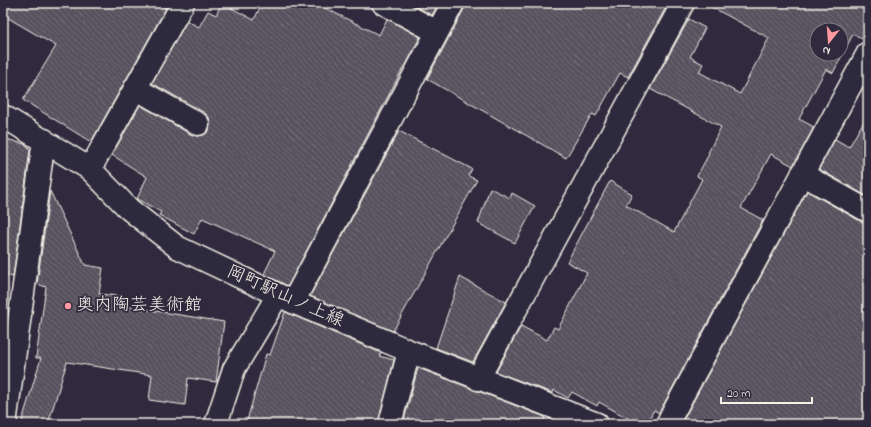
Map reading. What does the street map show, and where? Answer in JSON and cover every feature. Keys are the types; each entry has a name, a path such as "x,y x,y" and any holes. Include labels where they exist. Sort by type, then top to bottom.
{"street":[{"path":"90,169 183,3"},
{"path":"383,3 437,32"},
{"path":"216,424 234,368 286,298 452,3"},
{"path":"478,379 683,3"},
{"path":"667,424 868,53"},
{"path":"135,88 198,124"},
{"name":"岡町駅山ノ上線","path":"3,116 90,169 129,210 177,247 286,298 409,351 573,420 597,424"},
{"path":"5,424 8,372 44,140"},
{"path":"802,174 868,211"},
{"path":"390,424 409,351"}],"building":[{"path":"3,3 156,3 166,8 91,142 23,100 56,46 3,15"},
{"path":"222,3 254,20 262,3 315,3 379,35 387,19 420,37 288,286 264,274 275,251 202,218 194,234 159,215 161,212 137,199 147,177 112,155 140,105 192,135 204,135 209,131 209,117 205,113 152,83 187,21 199,27 208,11 216,15"},
{"path":"409,3 439,3 432,15"},
{"path":"465,3 658,3 666,7 628,77 620,73 596,116 592,114 566,158 427,79 464,9"},
{"path":"704,3 850,3 868,12 868,41 853,34 849,42 849,22 809,22 809,62 839,62 833,73 826,69 799,119 814,127 793,166 771,154 741,208 763,220 659,413 654,410 646,424 638,424 599,402 597,406 572,392 568,398 554,390 553,393 496,372 521,326 547,340 554,327 558,329 587,273 567,262 610,181 632,194 626,205 674,232 702,179 697,176 721,127 650,89 689,19 705,28 690,57 703,64 699,72 740,94 769,38"},
{"path":"868,114 868,197 819,169 835,139 849,147"},
{"path":"399,131 472,169 468,176 477,180 393,331 310,296"},
{"path":"3,138 27,145 30,150 13,277 3,274"},
{"path":"490,188 510,198 512,193 535,206 515,243 478,223"},
{"path":"50,191 85,265 103,268 99,294 119,296 118,305 224,322 216,382 188,378 185,405 149,400 152,375 67,362 48,424 21,424 41,358 36,358 46,287 37,284"},
{"path":"807,191 862,222 868,223 868,424 681,424"},
{"path":"460,277 506,302 473,362 436,348"},
{"path":"285,312 381,353 379,356 394,360 378,424 246,424 266,354 270,355"},
{"path":"418,368 545,417 543,424 403,424"}],"place":[{"name":"奥内陶芸美術館","path":"68,306"}]}
